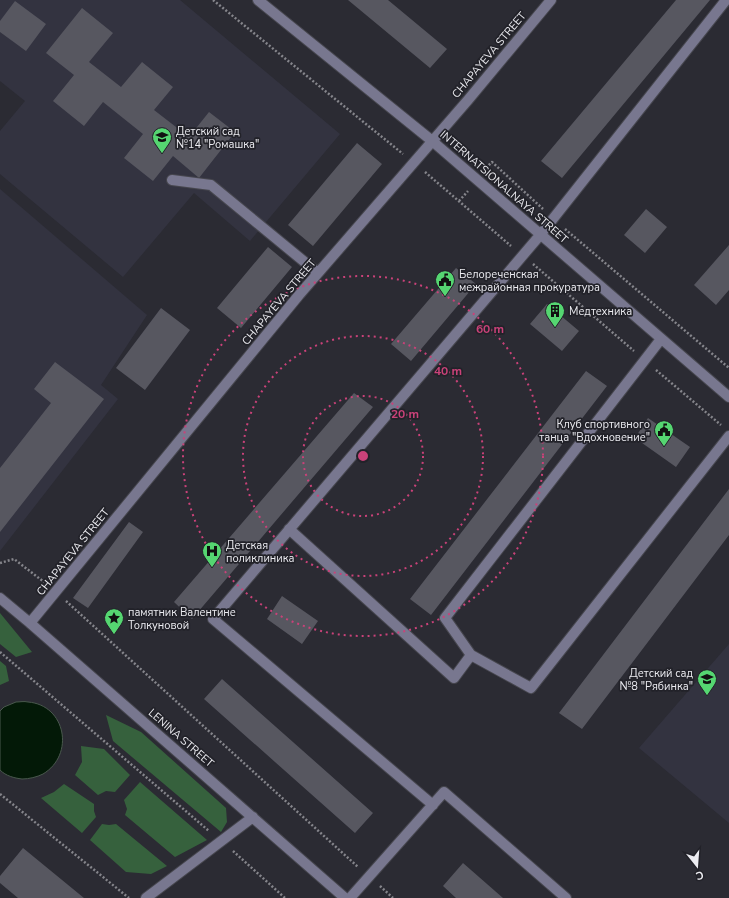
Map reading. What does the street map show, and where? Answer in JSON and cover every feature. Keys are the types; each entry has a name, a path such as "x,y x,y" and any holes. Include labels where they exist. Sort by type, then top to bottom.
{"street":[{"name":"INTERNATSIONALNAYA STREET","path":"258,0 431,140 729,397"},
{"name":"CHAPAYEVA STREET","path":"30,623 318,273 431,140 468,100 551,0"},
{"path":"433,805 213,619 523,256 726,0"},
{"path":"172,180 211,185 318,273"},
{"path":"661,339 445,618 471,655 531,688 729,436"},
{"path":"289,529 454,678 471,655"},
{"name":"LENINA STREET","path":"0,598 345,898"},
{"path":"350,898 444,792 566,898"},
{"path":"146,898 253,817"}],"path":[{"path":"213,0 413,163 723,427"},
{"path":"492,162 553,219 729,368"},
{"path":"0,563 14,559 56,592 393,898"},
{"path":"0,652 221,841 285,898"},
{"path":"0,794 129,898"}],"shaded area":[{"name":"Детский сад №14 \"Ромашка\"","path":"0,0 180,0 340,134 250,241 194,193 123,277 0,174 0,131 25,101 0,81"},
{"path":"0,189 147,315 101,385 118,399 0,551"},
{"name":"Детский сад №8 \"Рябинка\"","path":"729,644 729,823 639,748"},
{"path":"16,702 41,705 51,712 58,721 62,732 60,755 53,766 43,774 36,777 22,779 5,774 0,770 0,711 4,707"}],"green space":[{"path":"0,613 32,652 16,657 0,644"},
{"path":"0,661 6,666 9,681 0,685"},
{"path":"106,715 141,732 226,808 227,822 221,832 113,741"},
{"path":"81,746 104,749 130,775 115,792 106,791 98,795 75,775 82,762"},
{"path":"140,782 207,840 175,857 125,815 127,809 124,800"},
{"path":"64,784 94,804 96,817 82,833 41,798 54,792"},
{"path":"102,824 116,824 167,866 151,874 126,872 90,840"}],"building":[{"path":"348,0 388,0 447,49 430,68"},
{"path":"676,0 710,0 562,178 541,161"},
{"path":"15,1 46,24 26,51 0,32 0,21"},
{"path":"82,8 113,33 89,62 121,87 142,62 173,87 154,110 189,137 209,112 235,132 199,178 173,156 153,181 124,158 143,134 103,102 84,126 53,101 74,75 46,53"},
{"path":"357,143 382,164 313,246 288,225"},
{"path":"646,209 667,227 645,253 624,235"},
{"path":"729,245 729,290 716,305 694,285"},
{"path":"268,247 292,267 241,328 217,308"},
{"name":"Белореченская межрайонная прокуратура","path":"456,268 476,284 411,361 391,344"},
{"name":"Медтехника","path":"547,304 579,331 562,351 530,324"},
{"path":"161,308 190,330 145,390 116,368"},
{"path":"55,362 104,399 0,532 0,468 51,403 34,389"},
{"path":"586,371 607,386 431,615 410,599"},
{"path":"354,393 373,407 192,619 174,602"},
{"path":"648,418 690,447 676,467 635,438"},
{"path":"729,489 729,535 582,729 559,713"},
{"path":"129,522 143,532 88,608 73,598"},
{"path":"282,596 318,621 302,644 267,619"},
{"path":"222,679 373,813 355,833 204,699"},
{"path":"23,848 84,898 18,898 0,883 0,876"},
{"path":"463,863 503,898 456,898 443,886"}],"place":[{"name":"Детский сад №14 \"Ромашка\"","path":"162,154"},
{"name":"Белореченская межрайонная прокуратура","path":"445,297"},
{"name":"Медтехника","path":"555,328"},
{"name":"Клуб спортивного танца \"Вдохновение\"","path":"664,447"},
{"name":"Детская поликлиника","path":"212,568"},
{"name":"памятник Валентине Толкуновой","path":"114,635"},
{"name":"Детский сад №8 \"Рябинка\"","path":"707,696"}]}
